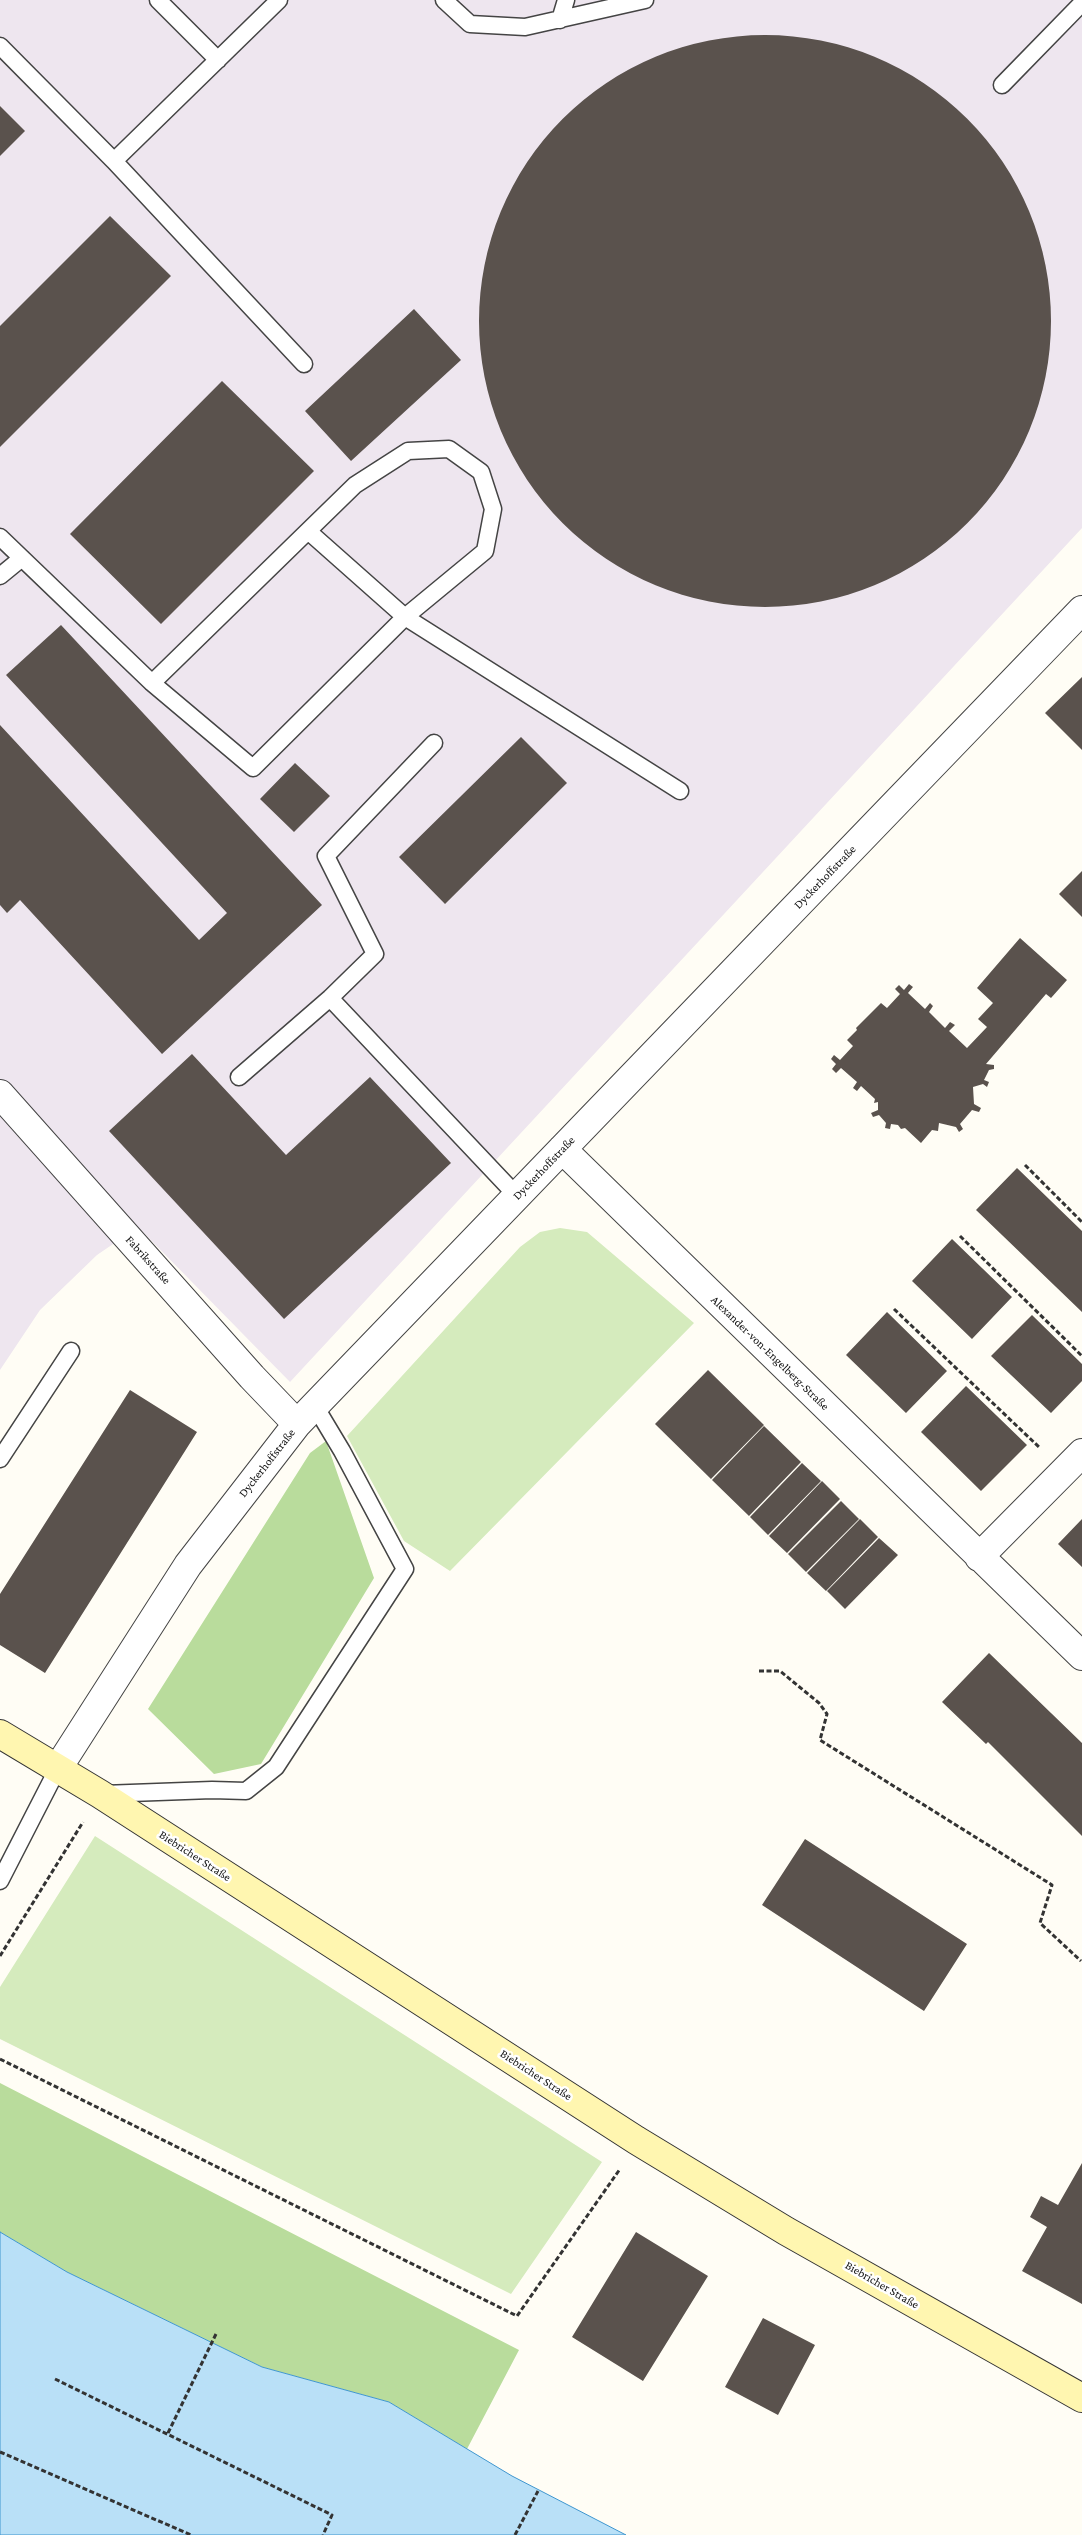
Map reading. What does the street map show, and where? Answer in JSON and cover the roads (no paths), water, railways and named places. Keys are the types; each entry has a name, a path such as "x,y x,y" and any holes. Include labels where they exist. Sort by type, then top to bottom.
{"street":[{"name":"Dyckerhoffstraße","path":"58,1768 188,1565 306,1415 1082,610"},
{"name":"Fabrikstraße","path":"0,1094 252,1377 306,1415"},
{"name":"Alexander-von-Engelberg-Straße","path":"562,1149 1082,1656"},
{"path":"979,1557 1073,1462"},
{"name":"Biebricher Straße","path":"0,1734 58,1768 94,1805 636,2140 786,2231 1082,2398"}],"lane":[{"path":"158,0 218,60"},
{"path":"114,161 279,0"},
{"path":"444,0 470,24 525,27 645,0"},
{"path":"560,20 566,0"},
{"path":"1002,85 1082,2"},
{"path":"0,46 114,161 304,364"},
{"path":"0,537 152,683 253,768 405,617 485,551 493,509 481,472 449,449 408,451 355,485 152,683"},
{"path":"308,531 405,617 680,791"},
{"path":"0,576 22,558"},
{"path":"239,1077 330,998 375,954 326,856 434,743"},
{"path":"330,998 517,1196"},
{"path":"0,1459 71,1351"},
{"path":"94,1805 212,1790 246,1791 276,1767 405,1569 342,1451 306,1415"},
{"path":"0,1881 58,1768"}],"water":[{"path":"0,2232 67,2272 262,2367 389,2402 512,2476 626,2535 0,2535"}]}
